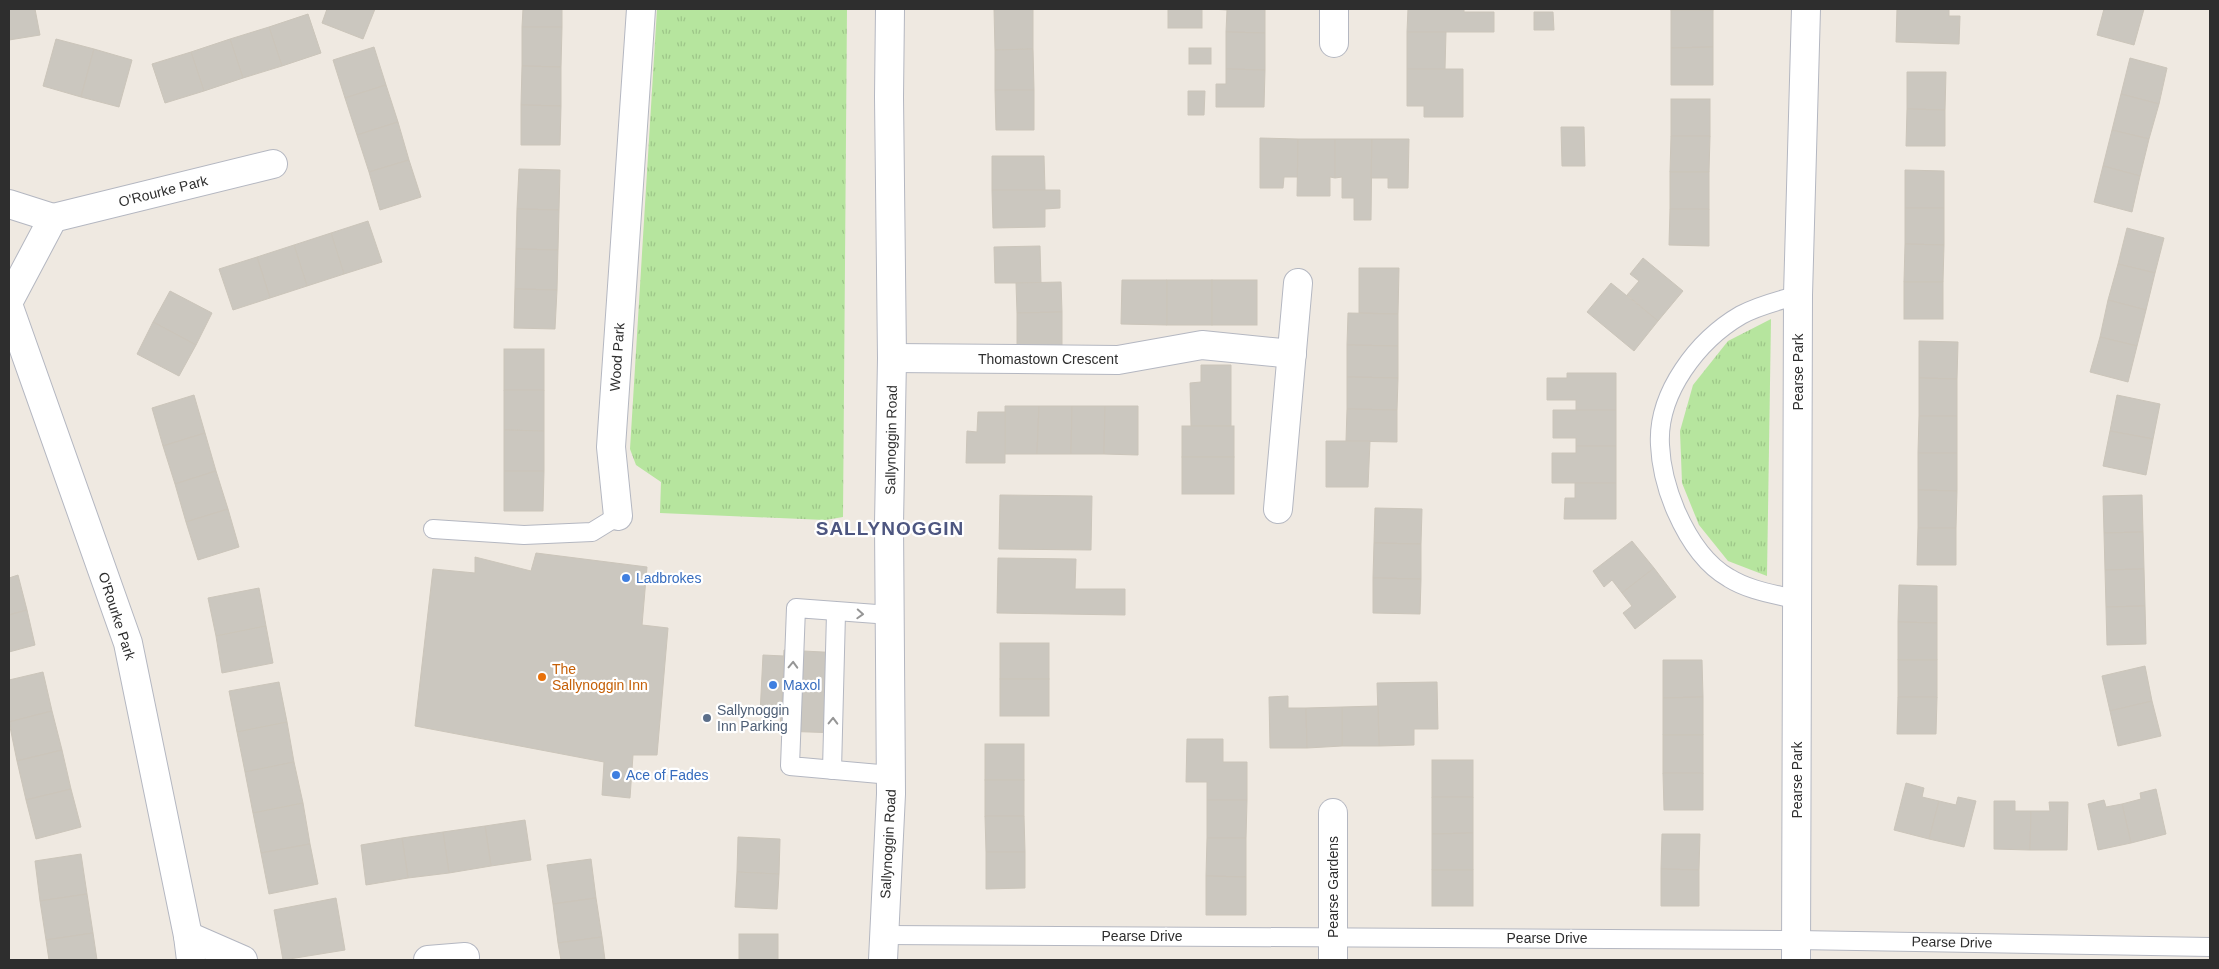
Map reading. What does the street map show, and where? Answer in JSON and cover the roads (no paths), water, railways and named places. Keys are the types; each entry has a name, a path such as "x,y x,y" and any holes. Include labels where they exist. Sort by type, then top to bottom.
{"street":[{"name":"Wood Park","path":"618,516 611,447 642,9"},
{"name":"Sallynoggin Road","path":"883,948 891,774 889,524 892,358 889,97 890,9"},
{"path":"1334,9 1334,43"},
{"name":"Pearse Park","path":"1796,950 1798,295 1806,9"},
{"name":"O'Rourke Park","path":"53,218 273,164"},
{"path":"9,204 53,218 9,301"},
{"path":"1278,509 1298,283"},
{"name":"O'Rourke Park","path":"9,307 128,643 190,948 243,960"},
{"name":"Thomastown Crescent","path":"892,358 1118,360 1202,345 1292,354"},
{"name":"Pearse Gardens","path":"1333,813 1333,949"},
{"path":"428,960 465,957"}],"lane":[{"path":"1798,295 1759,306 1741,315 1704,344 1688,364 1672,390 1663,417 1660,443 1667,491 1692,541 1707,560 1729,578 1756,590 1798,600"},
{"name":"Wood Park","path":"433,529 524,535 592,532 618,516"},
{"path":"890,615 796,608 790,766 891,774"},
{"path":"832,770 836,612"},
{"name":"Pearse Drive","path":"883,948 1796,950 2210,947"}],"place":[{"name":"Ladbrokes","path":"626,578"},
{"name":"The Sallynoggin Inn","path":"542,677"},
{"name":"Maxol","path":"773,685"},
{"name":"Sallynoggin Inn Parking","path":"707,718"},
{"name":"Ace of Fades","path":"616,775"}],"district":[{"name":"SALLYNOGGIN","path":"890,528"}]}
